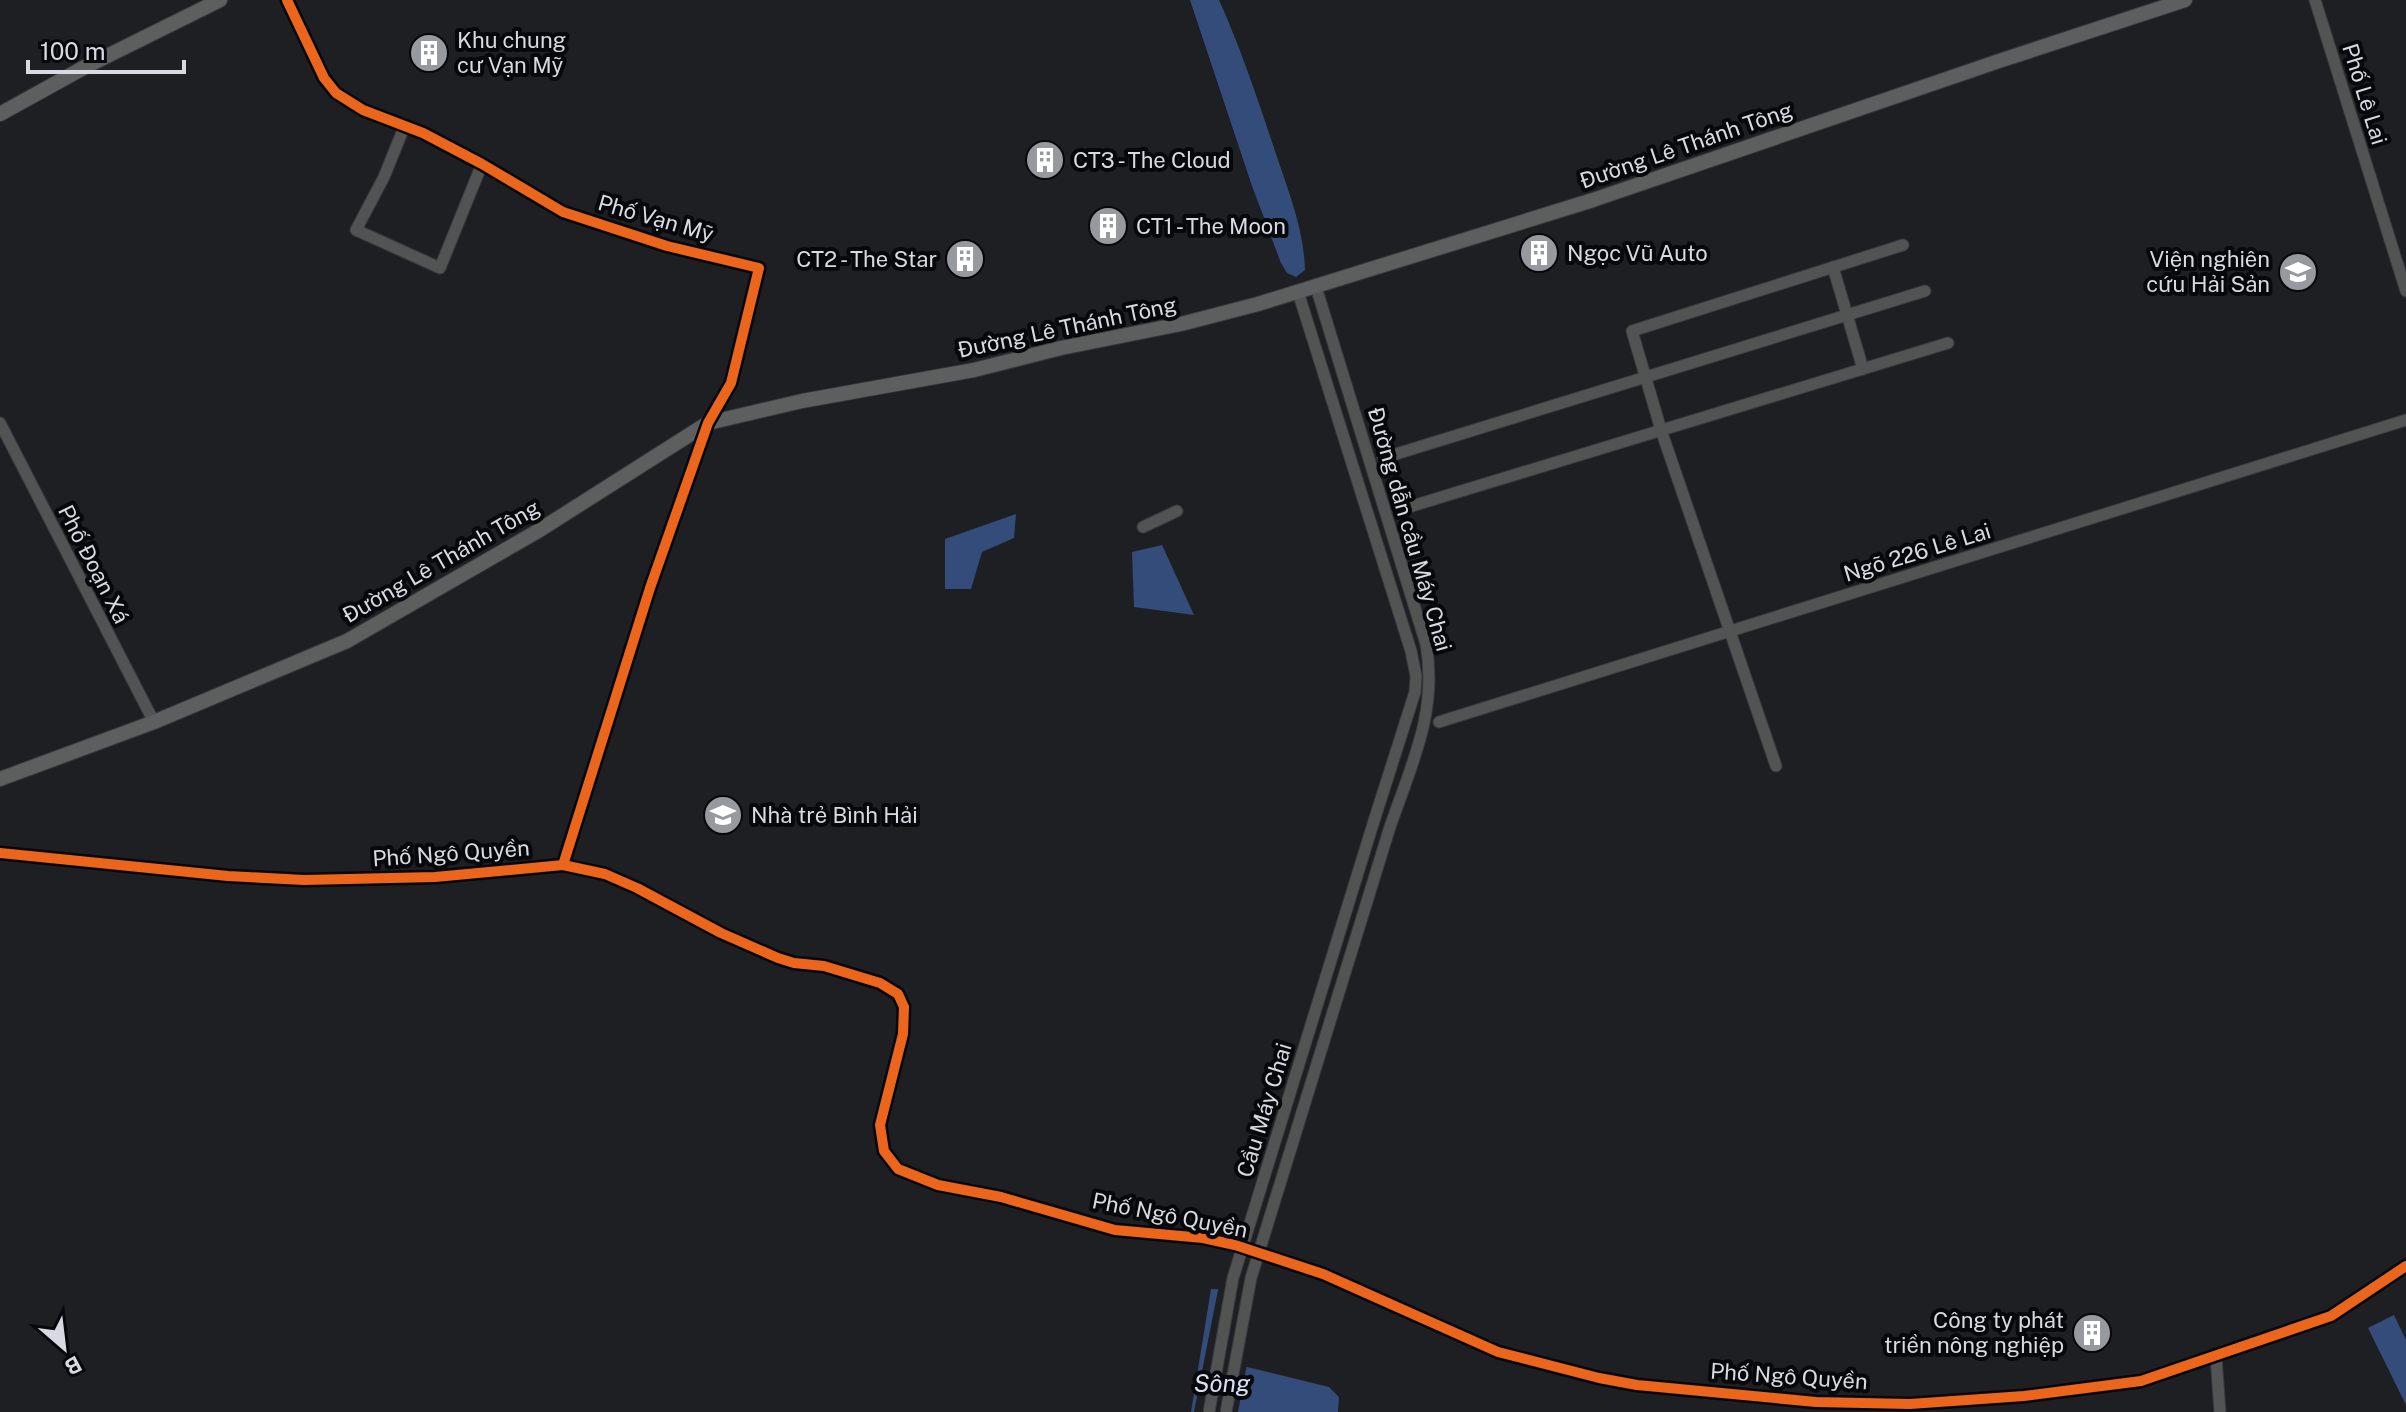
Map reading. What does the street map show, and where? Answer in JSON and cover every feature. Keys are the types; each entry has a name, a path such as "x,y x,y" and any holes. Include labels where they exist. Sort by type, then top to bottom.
{"main road":[{"path":"0,114 85,67 220,0"},
{"name":"Đường Lê Thánh Tông","path":"0,779 154,722 347,641 538,531 708,423 802,401 974,370 1061,348 1181,324 1316,287 1593,200 2185,0"}],"street":[{"name":"Phố Vạn Mỹ","path":"287,0 318,67 336,93 363,110 405,125 482,164 563,212 667,246 759,268 731,383 708,423 650,588 563,865"},
{"name":"Phố Lê Lai","path":"2315,0 2406,291"},
{"path":"405,125 384,177 356,230 440,268 482,164"},
{"path":"1776,766 1661,430 1632,331 1903,245"},
{"path":"1833,267 1863,369"},
{"name":"Đường dẫn cầu Máy Chai","path":"1316,287 1426,644 1431,671 1425,723 1389,830"},
{"path":"1383,458 1925,291"},
{"name":"Đường dẫn cầu Máy Chai","path":"1298,292 1407,636 1416,676 1415,692 1373,824"},
{"path":"1399,510 1948,343"},
{"name":"Ngõ 226 Lê Lai","path":"1439,722 2406,420"},
{"name":"Phố Đoạn Xá","path":"0,423 154,722"},
{"path":"1143,527 1177,511"},
{"name":"Cầu Máy Chai","path":"1209,1412 1233,1278 1373,824"},
{"name":"Cầu Máy Chai","path":"1226,1412 1251,1278 1389,830"},
{"name":"Phố Ngô Quyền","path":"0,853 214,875 304,880 435,877 563,865 597,871 778,958 835,969 880,983 898,994 904,1007 903,1034 882,1115 881,1138 884,1151 898,1169 938,1185 1001,1197 1115,1230 1203,1238 1235,1245 1323,1274 1498,1352 1637,1385 1816,1402 1910,1404 2024,1396 2141,1381 2331,1316 2406,1266"},
{"path":"2216,1357 2220,1412"}],"water":[{"path":"1190,0 1219,0 1242,56 1298,225 1305,270 1296,277 1287,273 1281,263"},
{"path":"1016,514 1014,538 982,552 971,589 945,589 945,539"},
{"path":"1162,545 1194,615 1134,607 1132,552"},
{"name":"Sông","path":"1211,1289 1241,1290 1234,1351 1243,1366 1329,1387 1339,1397 1338,1412 1191,1412"},
{"path":"2394,1315 2406,1340 2406,1405 2368,1328"}],"pier":[{"path":"1219,1285 1241,1286 1244,1289 1238,1351 1247,1364 1238,1412 1194,1412"}],"cycle path":[{"path":"287,0 324,78 336,93 363,110 423,133 563,212 667,246 759,268 731,383 708,423 650,588 563,865"},
{"path":"0,853 228,876 304,880 435,877 563,865 605,874 721,933 778,958 824,966 880,983 898,994 904,1007 903,1034 880,1125 884,1151 898,1169 938,1185 1001,1197 1115,1230 1203,1238 1235,1245 1323,1274 1498,1352 1637,1385 1816,1402 1910,1404 2024,1396 2141,1381 2331,1316 2406,1266"}],"place":[{"name":"Khu chung cư Vạn Mỹ","path":"429,53"},
{"name":"CT3 - The Cloud","path":"1045,160"},
{"name":"CT1 - The Moon","path":"1108,226"},
{"name":"Ngọc Vũ Auto","path":"1539,253"},
{"name":"CT2 - The Star","path":"965,259"},
{"name":"Viện nghiên cứu Hải Sản","path":"2298,272"},
{"name":"Nhà trẻ Bình Hải","path":"723,815"},
{"name":"Công ty phát triền nông nghiệp","path":"2092,1333"}]}
